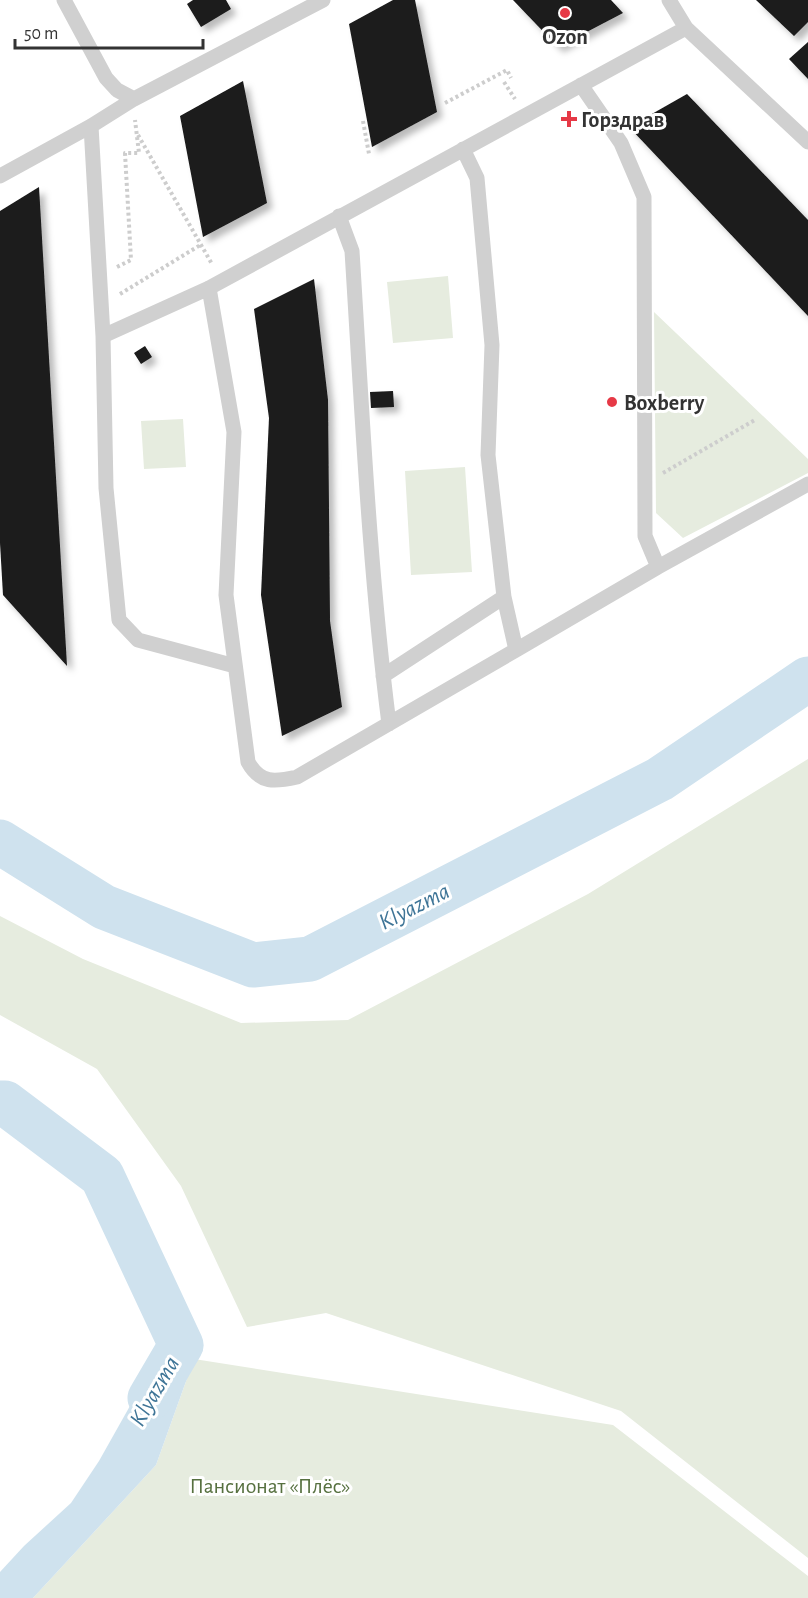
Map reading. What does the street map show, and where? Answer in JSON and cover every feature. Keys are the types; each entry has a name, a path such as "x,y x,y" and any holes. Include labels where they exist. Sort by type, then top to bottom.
{"lane":[{"path":"64,0 106,78 117,90 134,99"},
{"path":"0,176 91,126 134,99 323,0"},
{"path":"669,0 686,28 808,142"},
{"path":"103,336 215,284 686,28"},
{"path":"581,85 621,142 644,197 645,536 658,567"},
{"path":"91,126 103,336 106,488 119,620 138,640 236,666"},
{"path":"462,149 477,178 492,345 488,455 504,597 516,650"},
{"path":"339,216 352,251 369,507 389,724"},
{"path":"215,284 234,432 226,595 248,762 254,773 267,780 281,781 297,777 658,567 808,484"},
{"path":"383,676 504,597"}],"path":[{"path":"445,103 507,70 511,78"},
{"path":"504,82 517,102"},
{"path":"110,270 131,260 125,153 139,153 134,99"},
{"path":"363,121 369,154"},
{"path":"136,132 202,244 215,284"},
{"path":"101,306 202,244"},
{"path":"645,484 755,420"}],"green space":[{"path":"448,276 453,338 393,343 387,282"},
{"path":"654,312 808,459 808,473 683,538 656,513"},
{"path":"183,419 186,467 144,469 141,421"},
{"path":"465,467 472,572 411,575 405,471"},
{"path":"808,759 808,1558 621,1411 326,1313 247,1327 181,1186 97,1069 0,1015 0,916 83,959 241,1023 348,1020 588,894"},
{"name":"Пансионат «Плёс»","path":"194,1359 613,1425 808,1576 808,1598 33,1598 156,1465"}],"water":[{"path":"171,1333 194,1359 156,1465 33,1598 0,1598 0,1572 24,1546 71,1503 99,1461"}],"building":[{"path":"193,0 226,0 231,9 201,27 187,4"},
{"path":"393,0 415,0 437,112 372,147 349,24"},
{"path":"513,0 611,0 623,13 558,47"},
{"path":"756,0 808,0 808,22 794,36"},
{"path":"808,42 808,79 789,59"},
{"path":"243,81 267,203 203,237 180,116"},
{"path":"687,94 808,220 808,316 629,127"},
{"path":"39,187 67,666 3,595 0,543 0,211"},
{"path":"314,279 328,400 330,621 342,707 282,736 261,595 269,418 254,309"},
{"path":"145,346 152,357 141,364 134,353"},
{"path":"393,391 394,407 371,408 370,392"}],"waterway":[{"name":"Klyazma","path":"0,842 104,907 253,965 310,959 660,779 808,679"},
{"name":"Klyazma","path":"0,1103 5,1103 102,1176 181,1345 150,1398"}],"place":[{"name":"Ozon","path":"565,13"},
{"name":"Горздрав","path":"569,119"},
{"name":"Boxberry","path":"612,402"}]}
